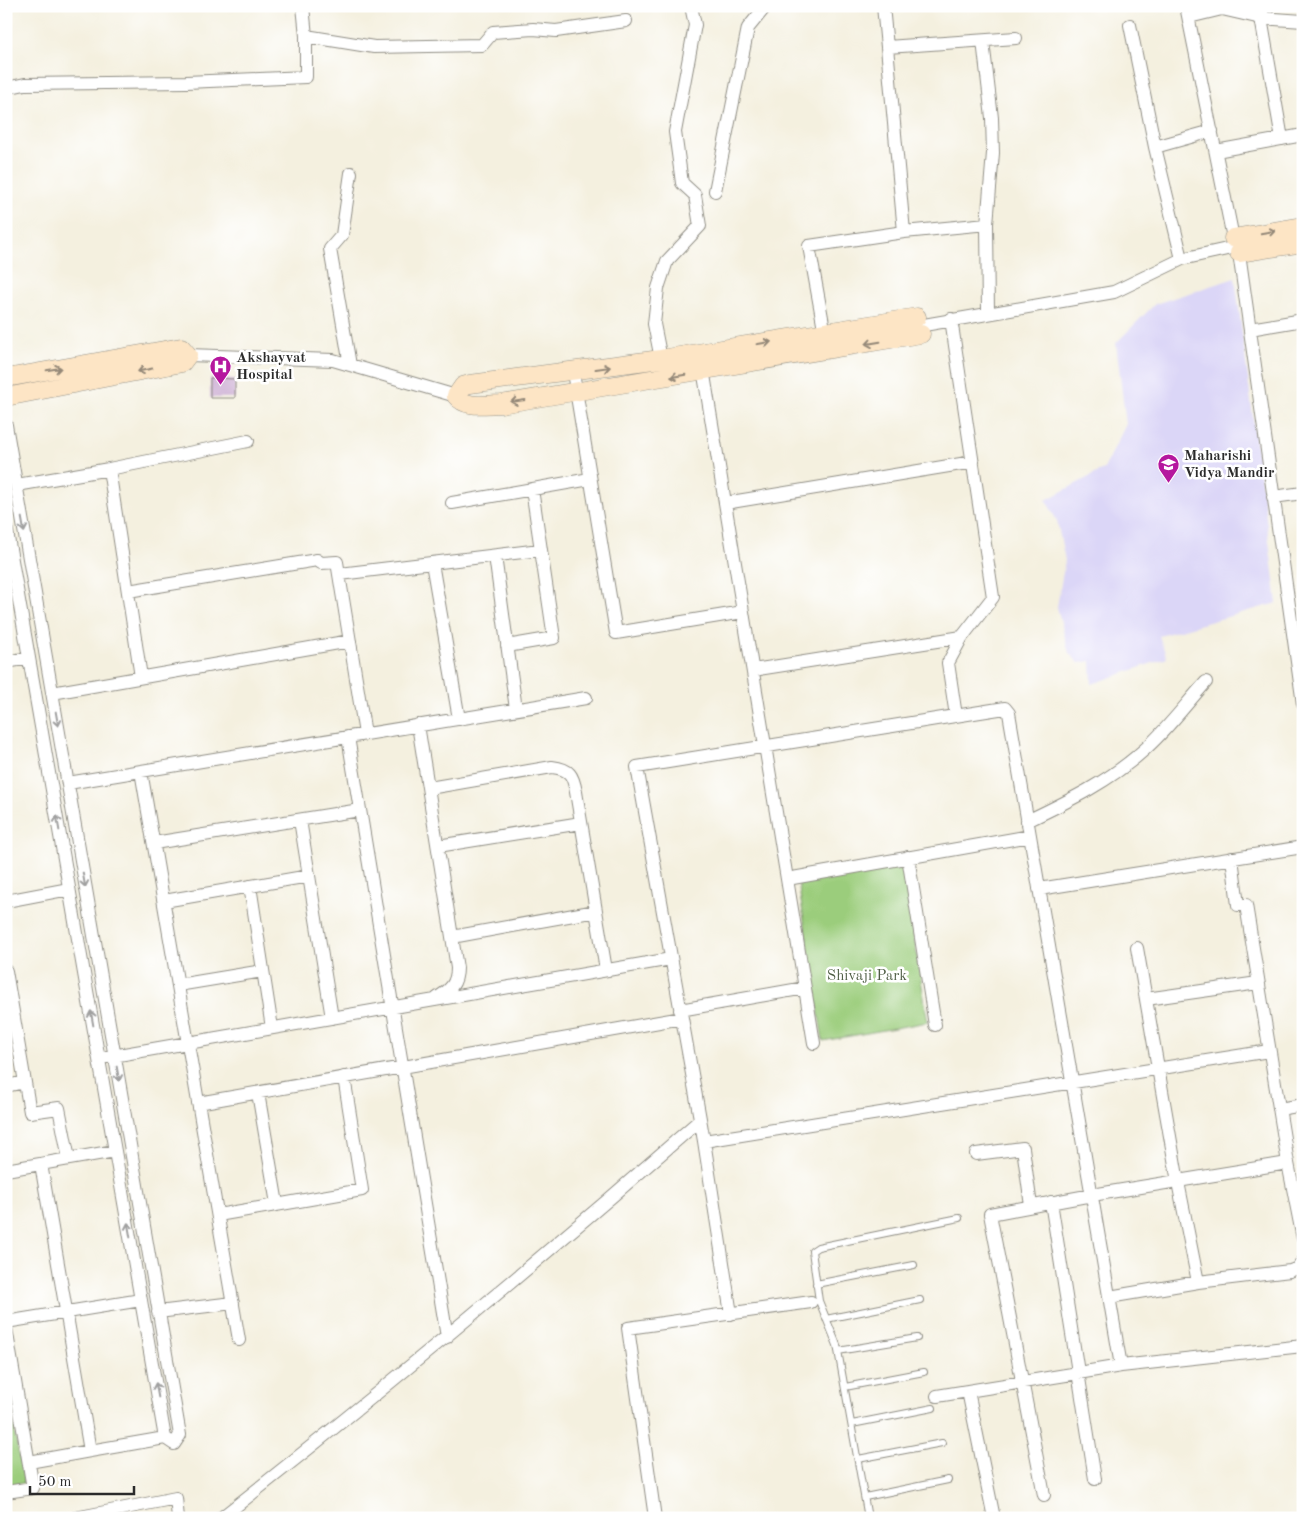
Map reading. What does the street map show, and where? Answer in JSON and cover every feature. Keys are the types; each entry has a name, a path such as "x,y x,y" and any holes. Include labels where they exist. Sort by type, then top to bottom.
{"street":[{"path":"6,88 25,84 186,82 306,77 306,36 303,6"},
{"path":"661,359 654,324 658,288 667,261 700,226 694,195 682,182 675,132 695,25 691,6"},
{"path":"715,191 748,28 766,6"},
{"path":"883,6 904,232"},
{"path":"1303,21 1262,12 1222,9 1187,12 1236,246 1250,329 1303,704"},
{"path":"1262,12 1282,139"},
{"path":"306,36 374,47 482,45 493,32 533,29 556,31 626,21"},
{"path":"1130,25 1155,147 1182,259"},
{"path":"887,47 983,42 1016,38"},
{"path":"983,42 994,153 987,224 988,312"},
{"path":"1155,147 1212,131"},
{"path":"1216,151 1303,135"},
{"path":"350,365 330,249 342,235 352,173"},
{"path":"825,334 808,246 904,232 987,224"},
{"path":"6,378 181,347 188,354 333,360 456,396 460,402 472,405 501,404 703,372 951,318 1114,292 1182,259 1236,246 1303,226"},
{"path":"1236,246 1303,243"},
{"path":"951,318 993,597 962,637 948,663 956,716"},
{"path":"1250,329 1303,320"},
{"path":"456,396 463,386 470,384 573,372 825,334 921,325"},
{"path":"700,353 814,1043"},
{"path":"6,397 182,363 188,354"},
{"path":"573,372 616,633 743,612"},
{"path":"6,425 180,1435 174,1444 165,1438 29,1462"},
{"path":"17,485 248,441"},
{"path":"725,503 973,462"},
{"path":"109,469 141,677"},
{"path":"452,503 590,480"},
{"path":"507,646 554,638 532,489"},
{"path":"1274,497 1303,493"},
{"path":"6,526 165,1438"},
{"path":"340,574 540,550"},
{"path":"494,556 516,709"},
{"path":"128,591 317,560 321,563 336,562 340,574 365,734"},
{"path":"432,563 459,719"},
{"path":"752,670 962,637"},
{"path":"52,693 350,640"},
{"path":"6,662 29,658"},
{"path":"1027,821 1073,799 1117,773 1145,750 1206,682"},
{"path":"68,783 586,698"},
{"path":"731,1314 704,1140 637,767 1004,708 1009,713 1121,1366"},
{"path":"418,725 452,937 456,980 448,990 433,1000"},
{"path":"348,737 447,1338"},
{"path":"429,788 552,767 564,768 573,777 606,970"},
{"path":"141,771 239,1340"},
{"path":"154,843 360,810"},
{"path":"300,820 332,1018"},
{"path":"438,846 581,822"},
{"path":"787,878 1030,836"},
{"path":"1039,889 1303,847"},
{"path":"908,857 935,1025"},
{"path":"1232,858 1238,905 1246,905 1288,1163 1303,1239"},
{"path":"164,901 310,876"},
{"path":"250,886 272,1028"},
{"path":"6,901 70,889"},
{"path":"452,937 596,911"},
{"path":"1137,948 1157,1068 1198,1282"},
{"path":"99,1058 671,959"},
{"path":"6,971 11,1026 25,1082 30,1112 60,1108 69,1159"},
{"path":"178,985 263,971"},
{"path":"1146,999 1258,983"},
{"path":"198,1103 344,1078 681,1014 805,988"},
{"path":"704,1140 1269,1050"},
{"path":"218,1215 362,1190 344,1078"},
{"path":"6,1086 25,1082"},
{"path":"258,1093 277,1204"},
{"path":"1279,1108 1303,1105"},
{"path":"221,1518 447,1338 700,1120"},
{"path":"976,1154 1023,1148 1031,1206"},
{"path":"6,1170 115,1151"},
{"path":"1044,1495 990,1214 1051,1202 1288,1163"},
{"path":"40,1164 90,1451"},
{"path":"1051,1202 1096,1479"},
{"path":"1109,1297 1198,1282 1290,1271 1298,1268 1303,1262"},
{"path":"6,1322 141,1300"},
{"path":"655,1518 628,1328 815,1302"},
{"path":"158,1312 233,1303"},
{"path":"6,1328 10,1377 33,1488 6,1492"},
{"path":"935,1402 968,1391 1121,1366 1303,1346"},
{"path":"968,1391 994,1518"},
{"path":"75,1518 176,1498 178,1518"}],"lane":[{"path":"868,1518 838,1351 826,1318 815,1302 816,1284 812,1251 818,1247 959,1218"},
{"path":"816,1284 914,1265"},
{"path":"826,1318 920,1300"},
{"path":"838,1351 918,1338"},
{"path":"845,1387 924,1372"},
{"path":"852,1424 935,1402"},
{"path":"858,1459 942,1443"},
{"path":"865,1497 948,1480"}],"shaded area":[{"name":"Maharishi Vidya Mandir","path":"1235,278 1277,603 1159,636 1167,658 1092,684 1091,661 1079,663 1069,653 1057,607 1065,560 1057,521 1046,500 1104,469 1126,424 1116,343 1155,304"}],"green space":[{"name":"Shivaji Park","path":"902,864 928,1022 823,1041 798,882"},
{"path":"6,1384 24,1483 6,1486"}],"building":[{"path":"210,378 235,379 235,398 210,398"}],"place":[{"name":"Akshayvat Hospital","path":"220,386"},
{"name":"Maharishi Vidya Mandir","path":"1168,484"}]}
